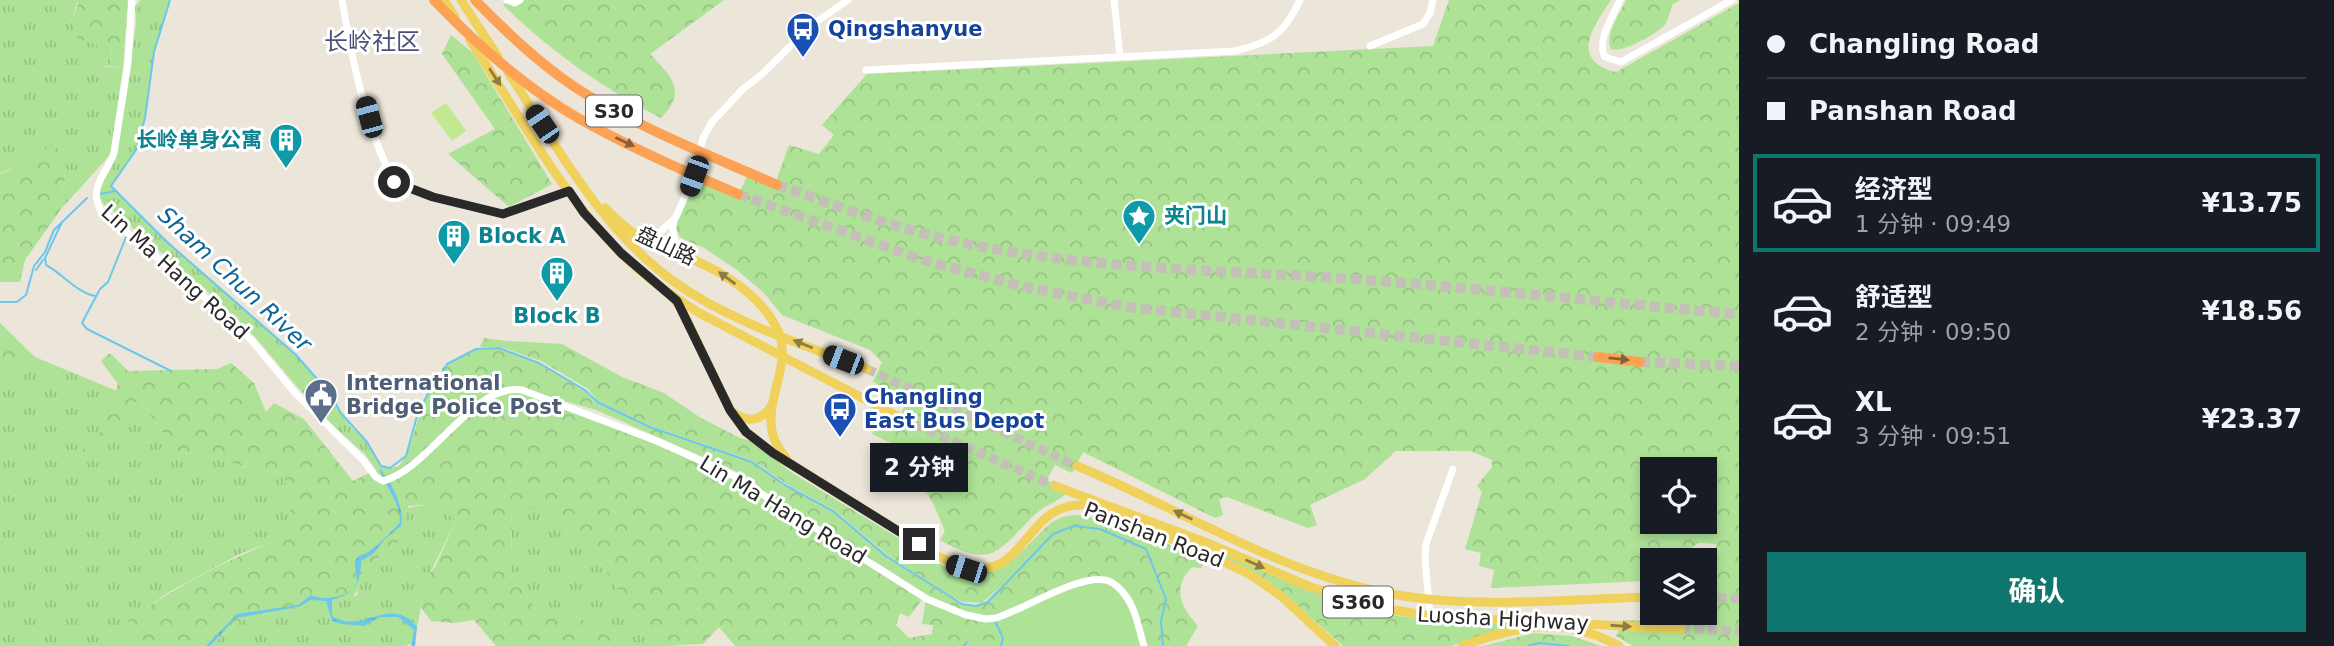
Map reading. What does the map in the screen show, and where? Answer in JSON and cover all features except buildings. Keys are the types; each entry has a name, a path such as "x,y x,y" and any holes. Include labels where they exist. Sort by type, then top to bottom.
{"highway":[{"name":"S30","path":"434,0 482,46 548,99 611,135 737,194"},
{"name":"S30","path":"475,0 537,58 588,96 673,140 777,185"},
{"path":"1598,357 1640,362"}],"main road":[{"path":"444,0 584,213 621,253 670,294 715,322 903,419"},
{"path":"461,0 584,187 609,221 635,249 664,274 695,295 738,318 867,369"},
{"name":"盘山路","path":"584,187 643,239 715,269 753,298 774,322 781,340 781,363 773,402"},
{"name":"Panshan Road","path":"670,294 680,306 730,410 753,439 940,557 966,569 979,570 1004,562 1022,546 1044,519 1062,507 1073,505 1093,508 1216,557 1251,575 1281,596 1335,646"},
{"path":"730,410 742,418 752,420 766,414 773,402"},
{"path":"773,402 770,427 774,441 785,456 804,473"},
{"name":"Luosha Highway","path":"1077,466 1295,566 1384,592 1428,599 1522,602 1640,597"},
{"name":"Luosha Highway","path":"1055,486 1193,538 1271,572 1381,608 1430,616 1681,629"},
{"path":"1462,646 1504,632 1541,626 1578,630 1616,644"}],"street":[{"name":"Lin Ma Hang Road","path":"132,0 128,63 114,153 96,185 100,211 232,320 296,394 363,460 376,477 386,480 430,450 486,398 507,389 522,390 657,441 732,475 924,597 966,615 996,618 1075,584 1094,579 1109,581 1125,594 1130,603 1144,646"},
{"path":"342,0 348,37 376,143 394,182 433,197 503,214 569,191"},
{"path":"507,0 515,4 520,0"},
{"path":"699,262 683,253 676,244 673,232 676,217 694,176 703,138 712,122 812,24 848,0"},
{"path":"1114,0 1120,56"},
{"path":"866,70 1235,51 1280,32 1287,26 1300,0"},
{"path":"1370,46 1423,24 1430,13 1433,0"},
{"path":"1620,0 1602,49 1605,57 1620,62 1732,0"},
{"path":"628,228 644,235 654,235 676,217"},
{"path":"1430,616 1426,544 1453,469"}],"green space":[{"path":"0,0 78,0 71,22 112,46 110,66 101,66 123,68 110,155 61,209 65,178 56,143 21,165 0,173"},
{"path":"77,0 128,0 123,68 110,66 112,47 102,47 77,38 71,22"},
{"path":"141,0 170,0 154,52 145,120 136,150 111,186 178,251 294,352 332,396 350,426 367,442 381,467 376,470 365,454 335,428 255,337 209,293 106,208 99,197 99,188 110,170 129,72 136,23 135,6"},
{"path":"511,0 724,0 650,54 674,84 674,100 661,118 597,81 558,53 503,5"},
{"path":"1449,0 1611,0 1592,31 1589,51 1601,67 1616,72 1739,3 1739,646 1633,646 1616,636 1625,620 1640,621 1640,625 1717,625 1716,544 1699,543 1691,548 1640,548 1640,581 1491,588 1494,570 1479,566 1481,553 1465,549 1482,492 1477,486 1492,467 1492,460 1470,451 1396,451 1365,479 1310,505 1317,525 1308,528 1227,497 1219,499 1223,515 1215,518 1083,452 1072,473 1055,465 1047,480 1068,490 1065,494 1038,512 1005,545 985,554 973,554 940,540 945,531 933,503 904,457 905,452 872,434 885,409 900,416 908,398 873,382 882,362 870,350 782,315 763,292 737,270 704,248 681,238 675,229 695,179 737,198 747,176 774,187 789,145 819,154 834,135 822,125 867,74 1433,46"},
{"path":"1626,0 1680,0 1673,4 1664,26 1659,30 1630,46 1611,49 1611,31"},
{"path":"451,35 473,53 552,184 509,207 448,154 495,129 442,54"},
{"path":"446,103 466,131 452,141 431,113"},
{"path":"56,142 65,178 61,209 25,260 20,282 0,282 0,174 21,165"},
{"path":"0,323 35,357 13,373 0,363"},
{"path":"484,338 562,344 622,377 664,393 701,418 740,438 752,441 791,472 947,568 975,574 997,569 1016,557 1050,524 1066,516 1095,518 1135,531 1205,560 1201,568 1192,567 1180,590 1183,604 1198,626 1186,646 735,646 719,627 703,644 668,646 651,634 584,542 543,509 512,509 511,572 540,615 565,609 623,646 496,646 474,620 454,623 431,621 416,601 419,586 435,567 456,521 433,504 408,506 405,537 362,571 360,585 352,597 242,620 210,646 120,646 128,620 185,584 285,537 292,501 283,475 175,450 141,401 130,403 108,445 73,475 68,463 101,432 118,384 101,361 108,354 128,371 217,369 231,363 254,383 266,412 274,403 304,419 353,481 383,466 399,466 406,455 427,395 442,374 442,368 476,349 499,348 538,362 585,390 594,402 650,427 752,462 783,485 820,503 844,519 892,560 962,604 982,605 1014,575 982,603 962,602 890,557 834,510 785,483 753,461 651,426 597,401 588,389 541,361 501,347 480,347","holes":["536,393 596,410 751,478 757,484 754,487","924,597 926,599 922,624 933,625 932,634 909,638 896,625 900,613 909,617"]},
{"path":"35,357 141,401 175,450 283,475 292,501 286,537 242,553 171,591 128,620 120,646 0,646 0,363 13,373"},
{"path":"435,503 456,521 416,601 421,607 414,643 405,646 210,646 242,620 357,595 362,571 405,537 407,508"},
{"path":"512,509 543,509 584,542 648,630 668,646 622,646 565,609 540,615 511,572"},
{"path":"1224,554 1296,585 1372,610 1434,620 1510,622 1516,625 1451,646 1343,646 1285,594 1265,579 1222,556"},
{"path":"1086,582 1110,585 1119,592 1131,611 1143,646 1001,646 1003,640 995,620"},
{"path":"1534,633 1572,636 1601,646 1483,646"}],"water":[{"path":"379,468 396,495 401,511 401,526 385,539 373,554 361,561 356,583 356,560 375,547 400,522 395,501"},
{"path":"350,590 345,595 332,600 332,616 343,621 387,614 407,618 417,627 415,646 411,646 414,630 398,617 380,617 364,626 342,624 332,621 326,601 311,600 298,607 236,618 210,646 206,646 237,614 298,605 311,595 336,597"}],"waterway":[{"name":"Sham Chun River","path":"170,0 154,52 145,118 136,150 111,186 166,241 296,355 332,396 340,412 367,442 381,466 390,468 406,456 417,416 433,383 447,364 476,349 499,348 539,363 585,390 597,402 650,427 752,462 785,485 833,511 886,556 962,604 976,606 988,602 1053,534 1074,526 1100,529 1146,549 1166,599 1161,621 1163,646"},
{"path":"100,194 115,191"},
{"path":"0,302 17,302 26,295 34,266 45,252 54,230 87,198"},
{"path":"62,222 45,258 46,265 82,291 95,296"},
{"path":"126,237 108,282 100,289 82,323 87,329 171,371"},
{"path":"36,270 43,260"},
{"path":"995,621 1003,638 1001,646"},
{"path":"964,646 967,642"},
{"name":"Sham Chun River","path":"1528,646 1539,643 1569,646"}],"tunnel":[{"path":"777,185 913,231 1034,255 1135,266 1388,282 1739,314"},
{"path":"738,194 923,260 1021,286 1127,307 1598,357"},
{"path":"1640,362 1739,366"},
{"path":"867,369 1077,466"},
{"path":"903,419 1055,486"},
{"path":"1717,598 1739,599"},
{"path":"1681,629 1739,631"}],"place":[{"name":"Qingshanyue","path":"803,59"},
{"name":"长岭单身公寓","path":"286,170"},
{"name":"夹门山","path":"1139,246"},
{"name":"Block A","path":"454,266"},
{"name":"Block B","path":"557,303"},
{"name":"International Bridge Police Post","path":"321,425"},
{"name":"Changling East Bus Depot","path":"840,439"}],"district":[{"name":"长岭社区","path":"372,42"}],"route":[{"path":"394,182 433,197 503,214 513,213 569,191 584,213 621,253 677,301 730,410 746,432 813,479 919,544"}]}
